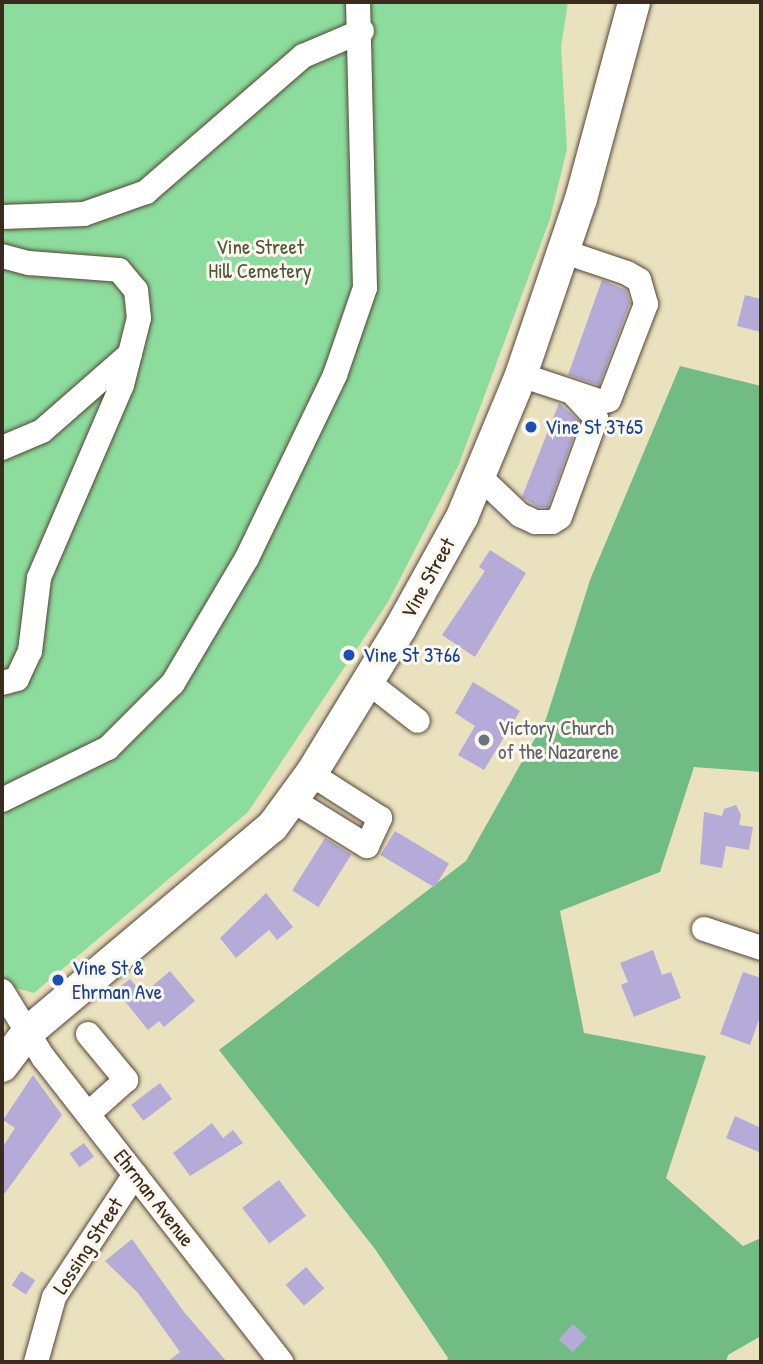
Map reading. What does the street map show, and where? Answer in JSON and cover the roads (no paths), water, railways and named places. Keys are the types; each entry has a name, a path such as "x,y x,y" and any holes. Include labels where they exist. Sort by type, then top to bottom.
{"main road":[{"name":"Vine Street","path":"2,1066 27,1033 272,827 294,801 368,682 480,477 521,375 562,251 634,2"}],"street":[{"path":"2,800 108,748 173,683 247,558 335,375 365,288 362,30 358,2"},
{"path":"2,217 84,214 146,192 303,56 362,30"},
{"path":"521,375 572,392 609,400 646,296 639,280 627,273 562,251"},
{"path":"2,256 29,263 119,270 136,290 139,318 122,385 38,578 30,651 17,679 2,683"},
{"path":"2,448 42,431 130,354"},
{"path":"480,477 520,515 543,524 560,517 596,418 572,392"},
{"path":"368,682 418,721"},
{"path":"294,801 367,846 380,818 327,789 311,774"},
{"path":"704,929 761,948"},
{"name":"Ehrman Avenue","path":"2,991 27,1033 281,1362"},
{"path":"88,1034 126,1080 88,1114"},
{"name":"Lossing Street","path":"37,1362 54,1297 135,1174"}],"place":[{"name":"Vine St 3765","path":"531,427"},
{"name":"Vine St 3766","path":"349,655"},
{"name":"Victory Church of the Nazarene","path":"484,740"},
{"name":"Vine St & Ehrman Ave","path":"58,980"}],"park label":[{"name":"Vine Street Hill Cemetery","path":"260,259"}]}
